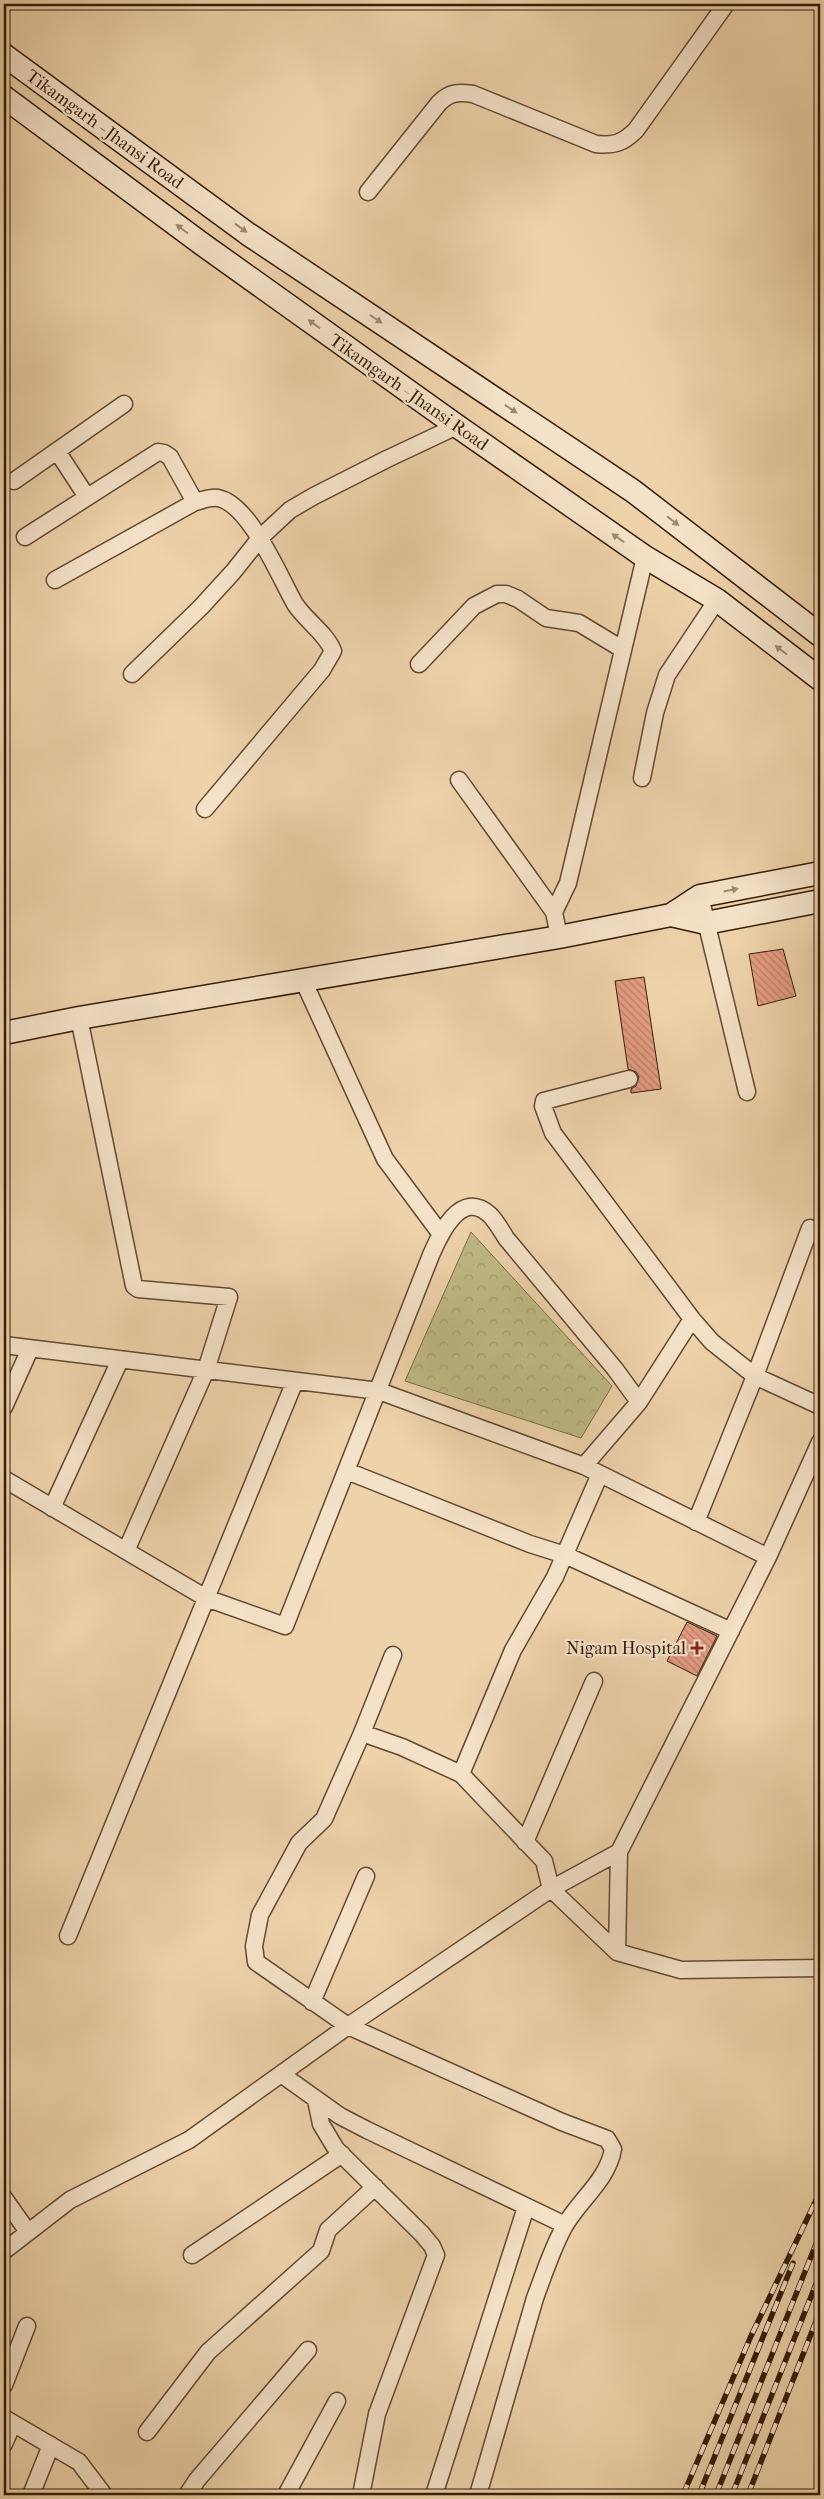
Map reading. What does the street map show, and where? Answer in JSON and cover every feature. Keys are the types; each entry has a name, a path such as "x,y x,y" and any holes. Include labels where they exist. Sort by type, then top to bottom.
{"street":[{"path":"368,192 448,94 460,92 474,94 596,144 612,146 626,141 636,130 726,4"},
{"name":"Tikamgarh - Jhansi Road","path":"4,55 248,234 633,491 820,635"},
{"name":"Tikamgarh - Jhansi Road","path":"4,97 210,250 456,426 645,557 717,600 820,679"},
{"path":"14,481 124,404"},
{"path":"132,674 201,606 261,538 290,510 314,496 456,426"},
{"path":"57,451 87,497"},
{"path":"25,537 158,452 170,456 195,502"},
{"path":"56,580 195,502 208,498 227,502 261,538 296,604 310,624 329,642 333,651 322,670 205,809"},
{"path":"554,912 568,883 645,557"},
{"path":"419,664 474,606 497,594 506,594 518,599 546,618 570,620 579,623 622,650"},
{"path":"642,778 655,713 667,675 717,600"},
{"path":"459,780 554,912 559,937"},
{"path":"4,1033 79,1018 559,937 671,915 700,896 820,873"},
{"path":"700,896 747,1092"},
{"path":"671,915 706,923 820,901"},
{"path":"303,980 385,1159 440,1233"},
{"path":"79,1018 134,1286 138,1289 229,1297 206,1370 126,1551"},
{"path":"629,1079 546,1100 543,1106 553,1133 692,1320 712,1342 755,1376 820,1406"},
{"path":"4,1479 206,1598 285,1626 379,1392 440,1233 451,1217 469,1207 480,1208 491,1215 506,1238 615,1369 639,1402"},
{"path":"696,1522 755,1376 810,1228"},
{"path":"584,1466 639,1402 692,1320"},
{"path":"4,1345 379,1392 584,1466 768,1557"},
{"path":"4,1407 30,1349"},
{"path":"52,1508 120,1360"},
{"path":"68,1936 294,1381"},
{"path":"617,1952 619,1852 768,1557 820,1442"},
{"path":"347,1471 530,1544 565,1555 731,1631"},
{"path":"461,1774 513,1650 555,1577 600,1474"},
{"path":"393,1655 324,1819 299,1843 260,1915 254,1946 256,1962 348,2026 562,2122 607,2139 612,2144 612,2156 608,2166 565,2225 535,2298 478,2495"},
{"path":"525,1842 594,1682"},
{"path":"362,1732 402,1747 461,1774 544,1861 551,1889 617,1952 681,1970 820,1968"},
{"path":"4,2251 70,2200 189,2140 348,2026 551,1889 619,1852"},
{"path":"312,2002 366,1876"},
{"path":"281,2074 316,2100 366,2130 565,2225"},
{"path":"316,2100 327,2135 342,2154 422,2234 432,2246 436,2255 377,2414 361,2495"},
{"path":"192,2255 342,2154"},
{"path":"147,2432 208,2352 321,2251 328,2230 375,2187"},
{"path":"4,2198 28,2232"},
{"path":"434,2495 526,2207"},
{"path":"4,2386 27,2326"},
{"path":"187,2495 197,2480 308,2350"},
{"path":"286,2495 336,2402"},
{"path":"4,2444 8,2420 52,2444 79,2462 104,2495"},
{"path":"31,2495 52,2444"}],"green space":[{"path":"471,1232 612,1386 581,1438 405,1381"}],"building":[{"path":"783,949 796,996 758,1006 749,954"},
{"path":"644,977 661,1089 631,1093 631,1089 636,1086 639,1077 636,1072 628,1069 615,981"},
{"path":"687,1622 717,1636 697,1676 667,1661"}],"railway":[{"path":"683,2495 751,2336 820,2192"},
{"path":"716,2495 820,2234"},
{"path":"699,2495 793,2263"},
{"path":"732,2495 820,2274"},
{"path":"748,2495 820,2311"}],"place":[{"name":"Nigam Hospital","path":"697,1648"}]}
